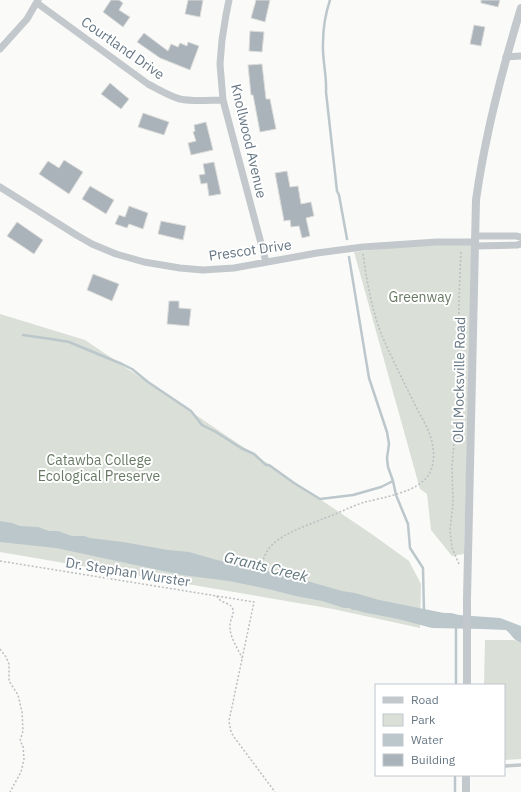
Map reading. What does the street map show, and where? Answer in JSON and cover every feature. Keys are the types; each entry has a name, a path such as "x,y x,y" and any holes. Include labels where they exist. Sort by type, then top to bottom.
{"street":[{"name":"Knollwood Avenue","path":"229,0 222,40 220,64 223,100 266,262"},
{"name":"Courtland Drive","path":"38,1 148,84 178,98 191,100 223,100"},
{"path":"0,49 26,19 38,1"},
{"name":"Old Mocksville Road","path":"467,684 467,580 476,200 481,167 506,57 521,8"},
{"path":"506,57 521,56"},
{"name":"Prescot Drive","path":"0,187 92,244 116,254 144,262 174,267 203,270 234,268 317,253 363,247 475,241"},
{"path":"475,241 516,236 521,237"},
{"path":"475,241 517,245 521,244"},
{"path":"466,776 466,792"}],"lane":[{"path":"505,766 521,766"}],"path":[{"path":"461,242 456,415 452,466 453,503 450,530 452,548 467,580"},
{"path":"261,567 268,550 287,533 359,504 394,495 409,489 423,482 429,475 433,463 434,449 426,427 380,331 368,286 363,252"},
{"name":"Dr. Stephan Wurster","path":"0,561 254,602 242,658"},
{"path":"217,596 221,602 233,608 234,612 230,624 230,630 242,658 230,716 230,726 234,737 275,792"},
{"path":"0,649 6,656 9,664 9,681 18,695 22,712 23,731 20,741 23,746 24,759 21,772 10,792"}],"green space":[{"name":"Greenway","path":"472,244 464,554 452,556 431,530 427,494 420,489 354,252 405,246"},
{"name":"Catawba College Ecological Preserve","path":"0,314 85,340 409,561 421,584 420,628 333,609 0,552"},
{"path":"485,640 514,640 521,643 521,759 505,760 505,684 484,684"}],"water":[{"path":"0,521 20,526 38,527 49,531 58,531 72,536 84,536 189,552 217,560 279,573 379,600 444,613 500,618 521,626 521,643 514,639 506,630 432,628 398,619 352,610 350,608 344,608 322,601 229,581 182,575 56,548 0,542"}],"building":[{"path":"111,0 119,0 123,3 119,10 130,17 123,27 103,12"},
{"path":"188,0 203,0 200,17 185,14"},
{"path":"256,0 270,0 265,22 251,18"},
{"path":"481,0 500,0 498,7 481,3"},
{"path":"474,25 485,27 481,46 470,44"},
{"path":"250,31 264,32 262,52 249,51"},
{"path":"144,33 168,51 171,44 178,47 180,43 187,46 188,42 199,46 190,70 160,58 137,42"},
{"path":"262,64 266,99 270,99 276,129 260,132 253,95 251,95 248,65"},
{"path":"110,83 129,99 121,109 101,94"},
{"path":"143,113 169,122 164,135 138,127"},
{"path":"206,122 213,150 191,155 188,143 196,141 193,132 195,131 194,125"},
{"path":"64,160 83,172 69,194 39,174 48,161 59,168"},
{"path":"214,162 221,194 209,196 207,183 201,184 199,175 205,174 203,164"},
{"path":"287,171 290,187 298,186 301,204 311,202 314,216 306,218 310,236 302,238 299,226 291,227 290,220 284,221 275,173"},
{"path":"90,186 114,200 106,214 82,199"},
{"path":"129,206 148,213 143,229 129,224 127,228 115,224 119,215 125,217"},
{"path":"161,221 186,226 183,240 158,234"},
{"path":"17,222 43,240 34,254 7,236"},
{"path":"93,274 119,284 112,301 87,290"},
{"path":"169,301 179,301 179,308 191,309 189,326 167,324"}],"waterway":[{"path":"330,0 324,27 323,55 337,191 347,239"},
{"path":"349,257 369,378 387,432 389,444 387,458 388,467 396,495 408,524 410,548 423,568 424,613"},
{"path":"23,335 69,342 132,369 148,382 191,411 202,425 254,454 266,465 269,465 320,499 353,495 381,487 393,481"},
{"path":"456,626 456,684"},
{"path":"455,776 455,792"}],"water label":[{"name":"Grants Creek","path":"266,567"}]}
